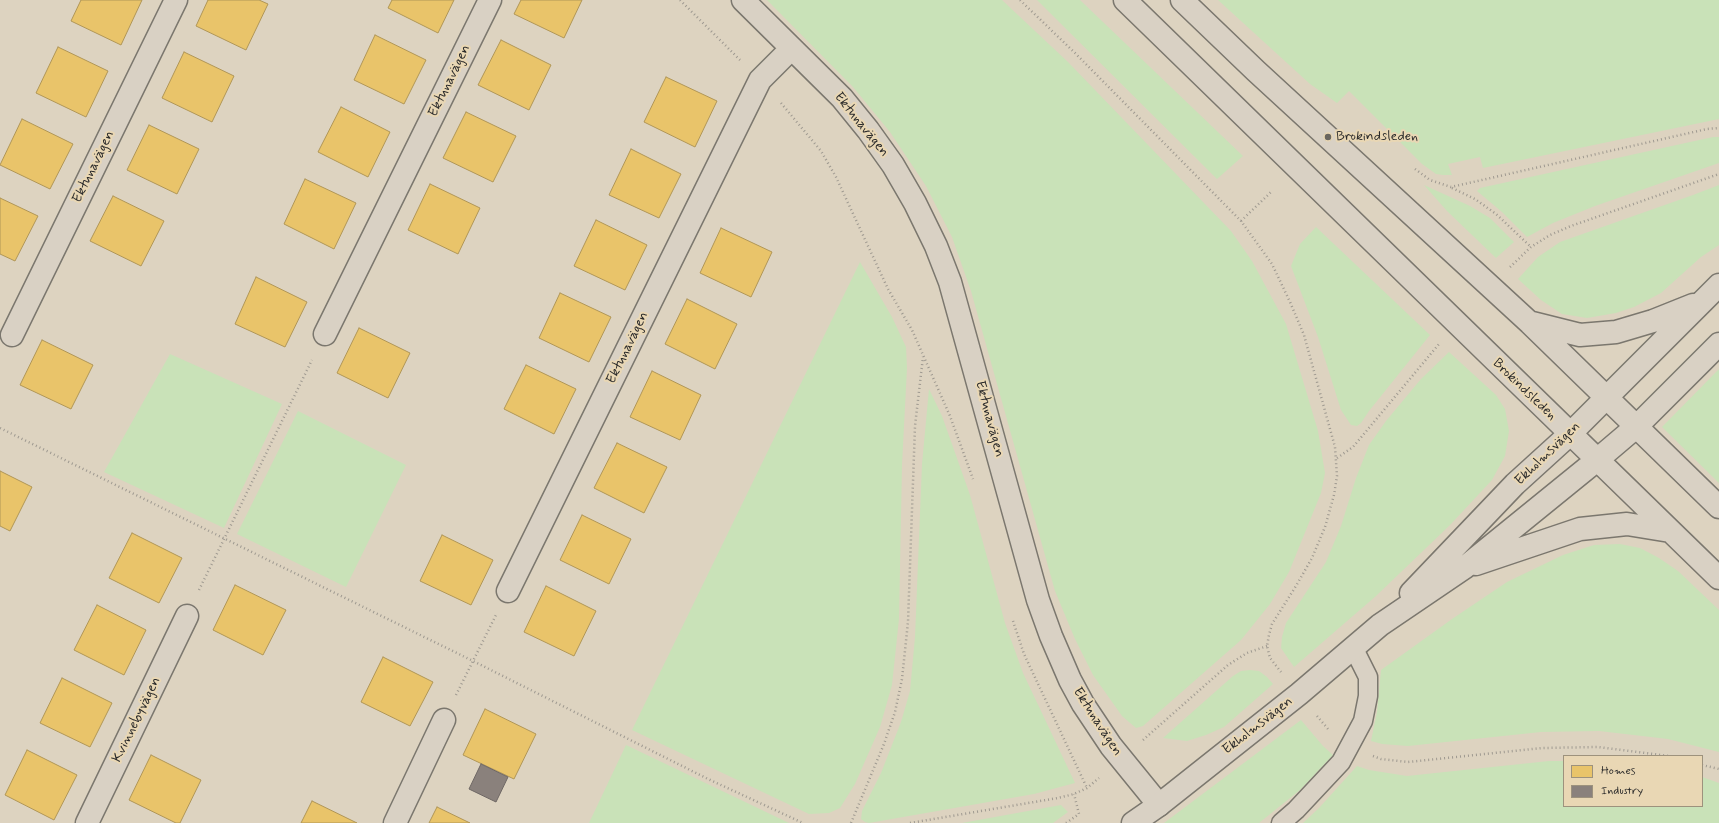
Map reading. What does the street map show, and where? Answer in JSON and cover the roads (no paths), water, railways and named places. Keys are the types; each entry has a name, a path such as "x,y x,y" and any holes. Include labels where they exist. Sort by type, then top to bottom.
{"street":[{"name":"Ektunavägen","path":"12,335 176,0"},
{"name":"Ektunavägen","path":"325,334 490,0"},
{"name":"Ektunavägen","path":"743,0 842,98 868,130 893,165 915,203 936,246 950,282 1038,600 1051,636 1070,680 1086,709 1111,746 1159,804"},
{"name":"Brokindsleden","path":"1125,0 1719,578"},
{"path":"1182,0 1256,71 1530,323 1719,506"},
{"name":"Ektunavägen","path":"508,591 760,80 791,49"},
{"name":"Ekholmsvägen","path":"1133,823 1299,694 1380,625 1516,484 1570,434 1719,285"},
{"path":"1530,323 1580,336 1616,332 1653,321 1703,301"},
{"name":"Ekholmsvägen","path":"1380,625 1464,568 1597,460 1637,426 1719,344"},
{"path":"1464,568 1580,529 1627,524 1670,531"},
{"name":"Kvinnebyvägen","path":"87,823 187,616"},
{"path":"395,823 444,720"}],"lane":[{"path":"1281,823 1296,810 1341,762 1364,720 1368,696 1368,677 1354,647"}],"place":[{"name":"Brokindsleden","path":"1328,137"}]}
